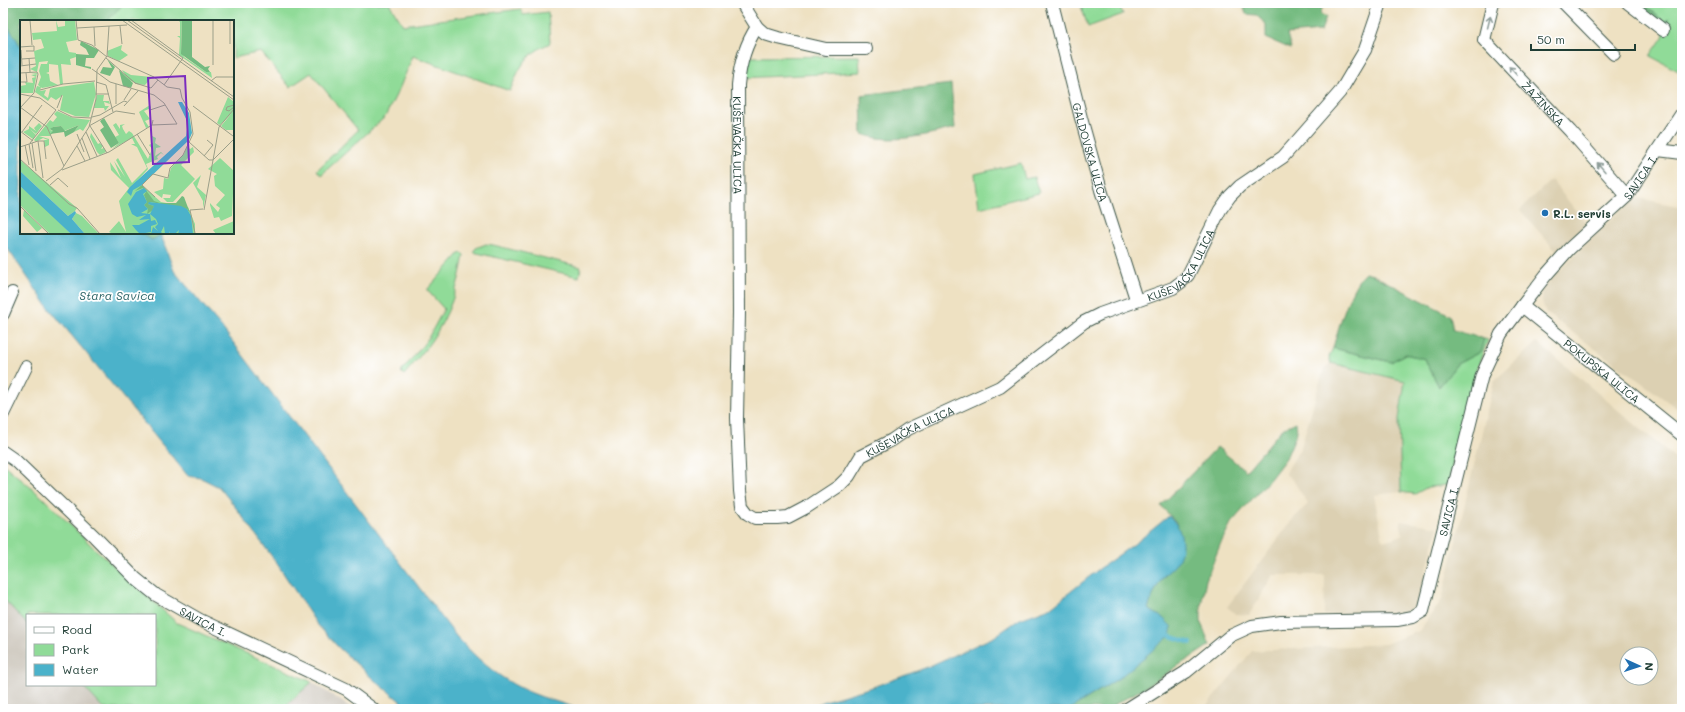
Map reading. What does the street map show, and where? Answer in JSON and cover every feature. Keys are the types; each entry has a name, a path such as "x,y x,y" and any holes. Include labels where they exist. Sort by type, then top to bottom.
{"street":[{"path":"742,3 757,27 765,34 826,49 866,49"},
{"name":"GALDOVSKA ULICA","path":"1052,3 1098,183 1136,299"},
{"name":"KUŠEVAČKA ULICA","path":"757,27 749,38 743,55 738,84 739,313 737,418 742,506 748,514 755,518 777,518 788,517 807,507 839,486 849,476 861,456 892,440 908,428 990,392 1016,375 1084,322 1136,299 1173,288 1181,282 1188,275 1220,210 1230,196 1240,186 1283,157 1340,92 1365,50 1381,3"},
{"name":"ŽAŽINSKA","path":"1493,3 1484,40 1570,131 1627,196"},
{"path":"1564,3 1614,54"},
{"path":"1628,3 1663,30"},
{"name":"SAVICA I.","path":"1127,709 1186,672 1230,636 1252,626 1281,622 1397,620 1413,617 1423,611 1482,375 1501,334 1546,274 1569,249 1627,196 1682,113"},
{"name":"SAVICA I.","path":"1658,150 1682,153"},
{"path":"3,314 12,292"},
{"name":"POKUPSKA ULICA","path":"1522,306 1682,435"},
{"path":"3,414 26,367"},
{"name":"SAVICA I.","path":"3,452 16,461 135,578 156,595 200,620 346,689 373,709"}],"shaded area":[{"path":"1551,180 1587,224 1556,251 1520,210"},
{"path":"1633,197 1682,207 1682,412 1546,313 1542,302 1541,294 1545,286"},
{"path":"1537,342 1682,464 1682,709 1204,709 1252,651 1385,644 1419,631 1442,600 1494,381"},
{"path":"1331,363 1405,381 1399,419 1401,492 1374,495 1383,541 1403,535 1400,521 1438,527 1417,606 1413,612 1398,615 1324,615 1325,575 1273,575 1249,615 1236,614 1227,607 1293,519 1308,504 1293,480 1285,474 1301,447 1324,368"},
{"path":"3,598 26,623 26,686 83,686 104,709 3,709"},
{"path":"312,682 353,709 282,709"}],"green space":[{"path":"3,3 123,4 109,19 110,20 20,20 20,47 3,20"},
{"path":"121,3 389,3 403,25 520,9 523,15 548,12 550,43 535,52 524,62 510,91 413,56 385,117 321,175 317,170 358,130 311,73 290,87 261,52 234,58 234,20 110,20 109,19 122,4"},
{"path":"1080,3 1118,3 1123,14 1088,27"},
{"path":"1242,3 1321,3 1324,4 1320,14 1326,17 1321,31 1287,34 1291,49 1266,38 1266,24 1256,15 1246,14"},
{"path":"1634,3 1641,3 1665,22 1669,18 1664,28"},
{"path":"1641,3 1682,3 1682,73 1650,56 1663,37 1668,19 1665,22"},
{"path":"859,56 860,72 742,78 748,57"},
{"path":"951,84 955,128 920,136 897,139 885,139 862,134 861,95"},
{"path":"1021,163 1025,179 1034,177 1039,193 979,208 975,174"},
{"path":"142,234 160,234 152,240"},
{"path":"486,244 581,267 579,277 473,252 476,248"},
{"path":"461,252 464,255 462,266 448,311 431,341 404,375 401,372 427,340 444,309 427,290"},
{"path":"1365,273 1373,275 1450,315 1453,330 1484,339 1480,352 1457,364 1439,387 1425,359 1405,354 1391,362 1333,348 1341,319 1350,297 1354,288"},
{"path":"1484,339 1488,340 1469,394 1448,485 1428,487 1415,494 1401,492 1399,419 1405,381 1331,363 1329,357 1333,348 1391,362 1405,354 1425,359 1439,387 1457,364 1480,352"},
{"path":"1296,422 1297,432 1286,458 1270,479 1231,523 1220,545 1206,580 1201,606 1201,623 1210,645 1144,688 1107,709 1070,709 1119,678 1163,618 1148,609 1152,596 1158,585 1175,565 1176,522 1161,506 1217,447 1246,471 1282,429"},
{"path":"3,464 42,497 93,547 177,623 312,682 282,709 104,709 83,686 156,686 156,614 26,614 26,623 3,598"}],"water":[{"name":"Stara Savica","path":"3,20 20,47 20,234 142,234 152,240 161,235 174,271 220,325 456,636 485,664 522,689 541,697 580,709 410,709 373,679 338,647 316,623 276,562 233,504 219,487 201,478 188,476 48,307 3,242"},
{"path":"1169,516 1178,527 1182,539 1181,553 1175,565 1165,575 1159,584 1148,609 1163,618 1172,627 1170,636 1119,678 1070,709 806,709 825,701 879,685 925,668 994,637 1020,619 1050,608"}],"waterway":[{"path":"1170,636 1191,643"}],"place":[{"name":"R.L. servis","path":"1545,213"}]}
